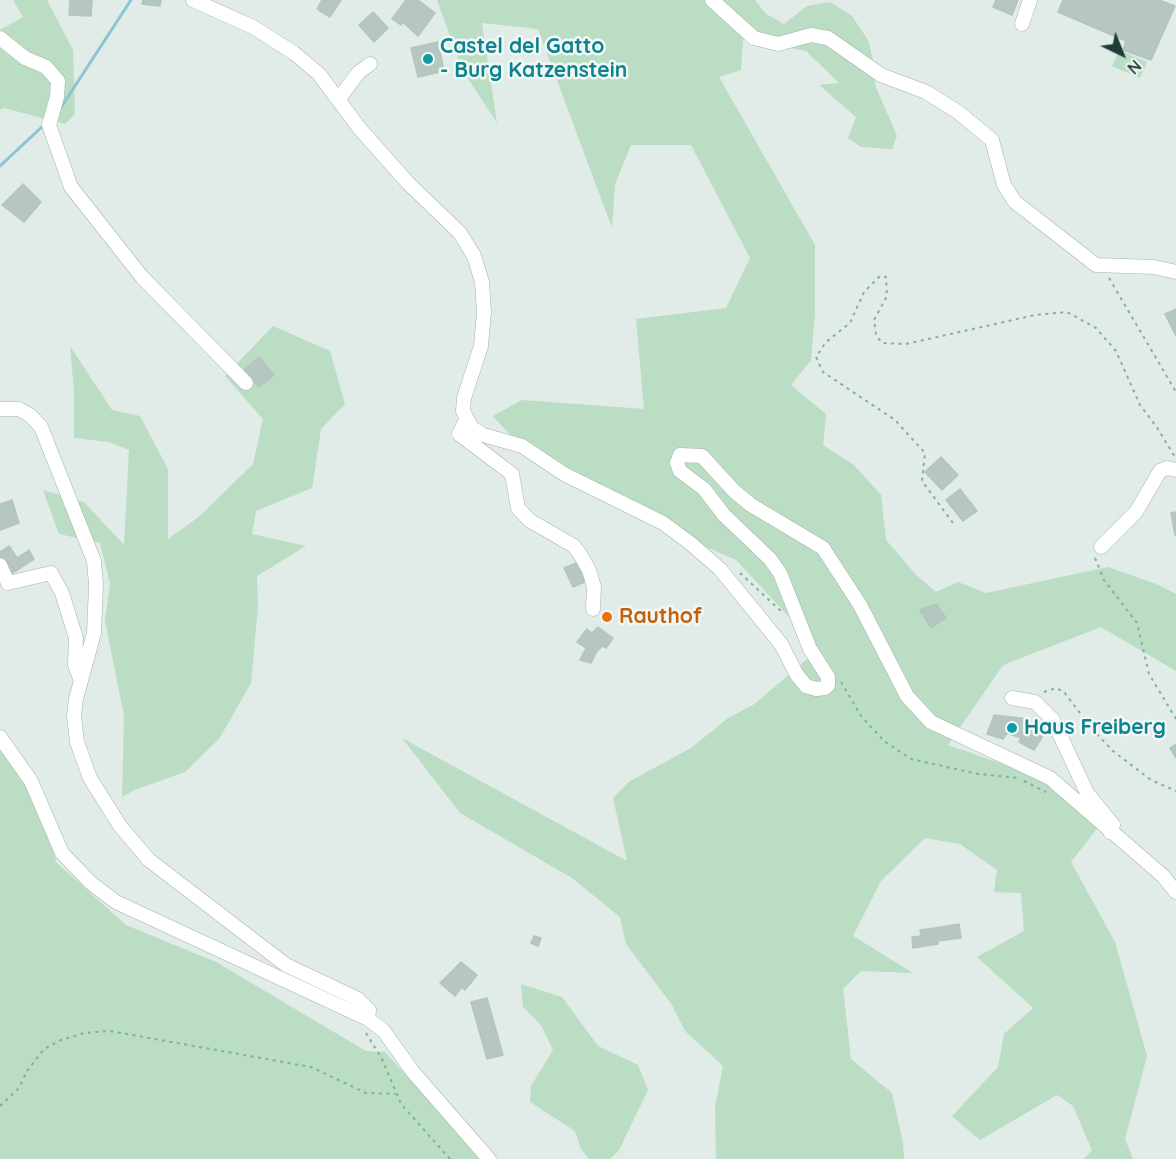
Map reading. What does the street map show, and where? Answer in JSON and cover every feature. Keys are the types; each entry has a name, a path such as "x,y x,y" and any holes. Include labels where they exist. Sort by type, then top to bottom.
{"street":[{"path":"193,0 253,27 294,53 320,74 360,129 408,183 460,233 474,256 482,282 484,312 481,346 464,398 466,420 459,435 512,474 519,508 529,520 574,546 589,570 594,587 593,609"},
{"path":"712,0 754,38 778,44 811,35 828,38 881,75 926,92 958,112 992,140 1005,185 1015,202 1096,265 1154,267 1176,272"},
{"path":"1022,24 1030,0"},
{"path":"0,38 26,57 45,67 58,81 57,96 49,125 71,187 141,277 246,383"},
{"path":"338,100 358,73 370,64"},
{"path":"0,409 19,409 32,416 40,427 94,561 96,585 94,633 74,716 80,754 100,794 142,853 286,965 356,998 369,1010 368,1019"},
{"path":"466,420 483,435 522,446 564,474 663,523 720,569 781,644 797,675 806,686 816,689 825,688 828,685 828,676 810,649 780,573 770,559 724,515 704,489 680,471 677,463 680,455 702,456 734,491 751,505 823,548 860,605 907,696 931,722 1050,778 1163,876 1176,892"},
{"path":"1101,547 1136,512 1160,471 1167,468 1176,470"},
{"path":"0,565 8,583 51,573 62,593 76,638 75,665 81,681"},
{"path":"1012,698 1035,702 1053,720 1062,735 1087,793 1110,818 1113,825 1110,832"},
{"path":"0,737 31,781 62,853 91,883 117,902 368,1019 383,1030 413,1072 489,1159"}],"path":[{"path":"1101,265 1176,392"},
{"path":"953,523 922,481 925,453 895,420 823,372 816,357 826,342 850,323 864,292 880,276 886,277 887,296 874,320 876,335 882,343 906,344 1035,315 1067,312 1096,328 1116,351 1140,405 1176,459"},
{"path":"1101,547 1095,559 1104,580 1137,624 1149,674 1176,718"},
{"path":"720,569 742,574 771,605 799,623"},
{"path":"838,676 861,716 884,741 911,759 978,774 1020,778 1051,795"},
{"path":"1035,702 1046,691 1056,688 1064,692 1093,730 1113,751 1151,780 1176,791"},
{"path":"368,1019 366,1033 382,1059 395,1094 450,1159"},
{"path":"0,1106 19,1088 27,1071 44,1049 61,1040 84,1033 110,1031 311,1067 366,1093 395,1094"}],"green space":[{"path":"13,0 47,0 73,50 75,114 65,124 4,108 0,110 0,30 23,17"},
{"path":"437,0 755,0 766,14 784,24 807,6 830,2 852,16 868,40 874,64 875,85 897,136 892,149 861,147 848,138 856,117 819,85 839,83 806,51 743,39 741,70 719,77 815,245 815,313 811,360 791,385 826,414 823,445 854,465 881,495 886,540 917,576 936,592 958,582 986,593 1108,567 1159,585 1176,594 1176,671 1101,627 1003,665 948,745 1034,775 1099,826 1071,862 1115,942 1147,1056 1125,1139 1133,1159 1084,1159 1092,1150 1073,1106 1057,1095 980,1140 952,1116 998,1067 1004,1034 1033,1008 977,957 1024,931 1021,893 994,892 997,870 960,844 925,838 881,881 853,936 913,973 861,971 843,989 851,1059 892,1093 903,1142 904,1159 716,1159 715,1107 723,1066 685,1031 672,1005 626,944 620,917 572,878 460,813 402,738 627,861 613,798 630,781 691,748 728,718 753,705 819,649 736,560 681,536 513,438 493,416 522,400 644,409 636,319 726,308 750,258 691,145 631,145 615,184 612,228 538,29 482,23 497,123 462,69"},
{"path":"1119,50 1147,62 1140,78 1112,66"},
{"path":"273,326 330,351 345,404 321,429 312,488 256,511 252,534 306,546 257,576 258,606 251,683 219,739 185,772 122,797 124,716 105,621 110,584 100,543 59,534 43,490 84,502 124,545 129,450 109,442 74,438 74,391 70,346 112,410 140,416 168,469 168,539 200,516 253,464 263,419 225,376"},
{"path":"0,751 39,782 56,862 126,925 216,962 366,1051 385,1052 483,1159 0,1159"},
{"path":"521,984 562,997 598,1046 638,1065 648,1090 619,1150 610,1159 589,1159 581,1149 575,1131 530,1102 531,1086 553,1050 541,1025 523,1007"}],"building":[{"path":"70,0 92,0 91,16 69,15"},
{"path":"143,0 161,0 160,6 142,4"},
{"path":"322,0 341,0 330,17 317,9"},
{"path":"406,0 418,0 435,13 418,36 403,22 401,25 392,19"},
{"path":"996,0 1018,0 1012,15 993,7"},
{"path":"1063,0 1159,0 1175,6 1151,60 1123,50 1126,41 1058,12"},
{"path":"373,12 388,28 374,42 359,25"},
{"name":"Castel del Gatto - Burg Katzenstein","path":"438,42 444,71 418,77 411,48"},
{"path":"23,184 41,202 24,222 2,205"},
{"path":"1176,309 1176,336 1165,314"},
{"path":"259,357 274,375 259,387 244,370"},
{"path":"941,457 958,475 942,490 925,472"},
{"path":"960,489 977,511 963,521 946,500"},
{"path":"12,500 19,523 0,530 0,504"},
{"path":"1176,512 1176,535 1175,535 1171,513"},
{"path":"9,546 17,558 29,550 34,559 11,574 0,556 0,552"},
{"path":"581,561 589,580 573,587 564,568"},
{"path":"936,604 946,618 931,628 920,610"},
{"path":"598,627 613,638 606,648 603,646 597,651 591,663 580,660 586,648 577,642 587,629 592,633"},
{"name":"Haus Freiberg","path":"994,715 1029,719 1028,723 1044,734 1034,750 1019,742 1021,738 1007,733 1003,739 987,734"},
{"path":"1176,744 1176,758 1170,748"},
{"path":"959,924 961,938 937,941 935,928"},
{"path":"935,928 938,944 913,948 912,937 921,936 920,930"},
{"path":"534,936 541,938 538,946 531,943"},
{"path":"461,962 477,975 465,990 462,987 455,996 440,983"},
{"path":"487,998 503,1055 487,1059 471,1002"}],"waterway":[{"path":"60,109 131,0"},
{"path":"0,166 45,124"}],"place":[{"name":"Castel del Gatto - Burg Katzenstein","path":"428,59"},
{"name":"Rauthof","path":"607,617"},
{"name":"Haus Freiberg","path":"1012,728"}]}
